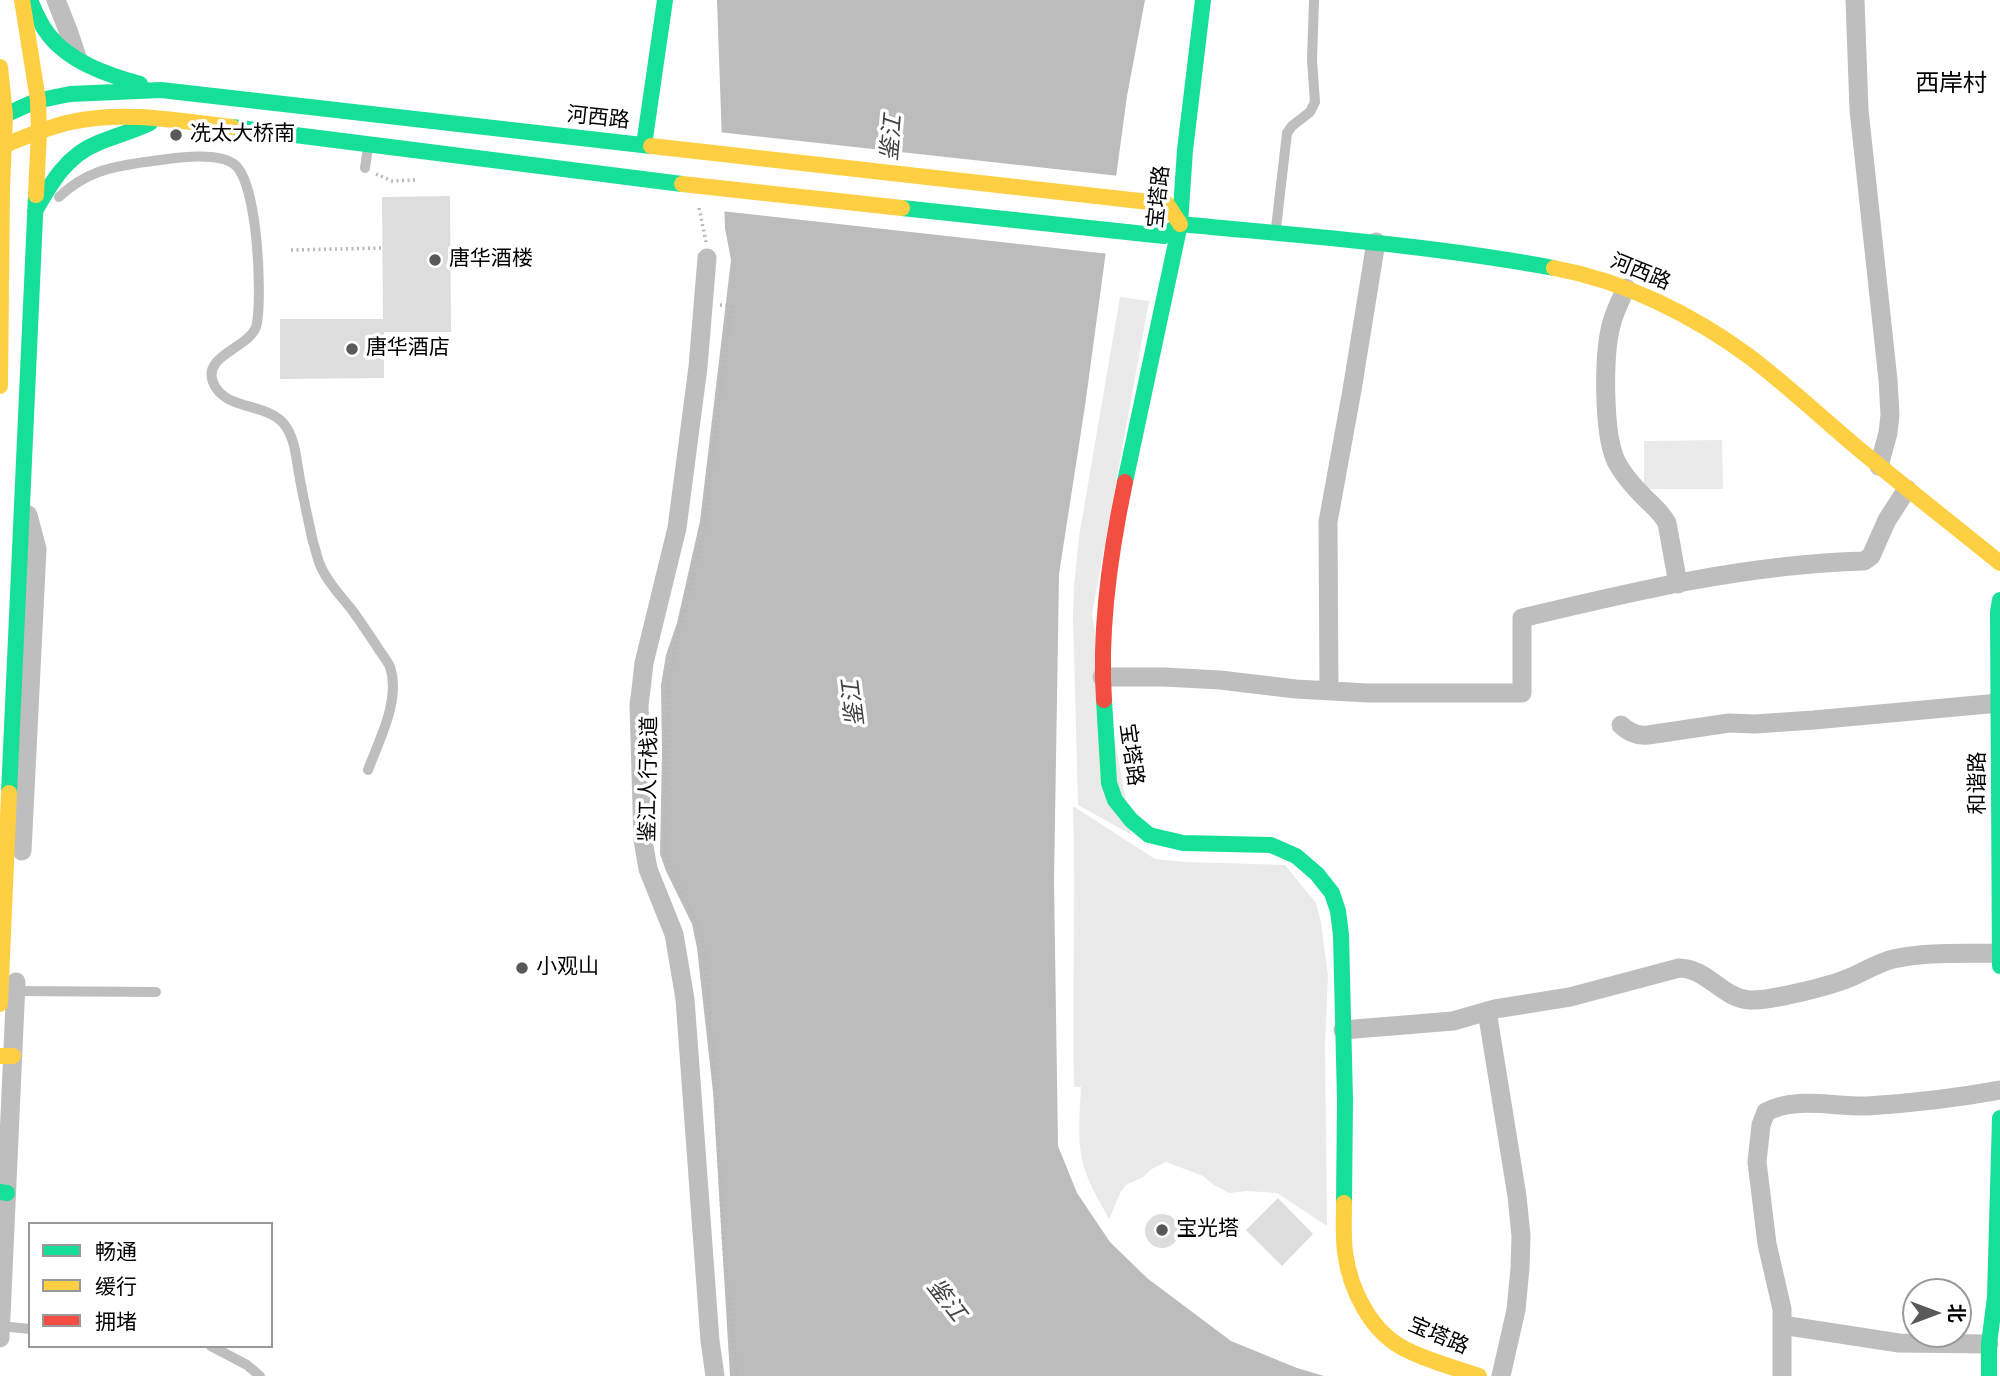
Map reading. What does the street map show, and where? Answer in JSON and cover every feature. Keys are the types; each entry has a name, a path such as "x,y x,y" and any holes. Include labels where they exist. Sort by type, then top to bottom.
{"main road":[{"path":"15,494 39,132 38,100 22,0"},
{"path":"30,0 53,40 77,57 121,79 161,90"},
{"path":"651,146 665,0"},
{"name":"宝塔路","path":"1203,0 1185,150 1180,224 1118,517 1107,596 1102,677 1109,783 1115,800 1131,820 1149,835 1183,843 1271,845 1296,856 1317,874 1332,893 1341,935 1345,1251 1351,1281 1365,1310 1383,1334 1406,1350 1479,1376"},
{"path":"0,67 0,386"},
{"name":"河西路","path":"2,117 38,100 61,95 161,90 334,110 370,130 657,181 1164,236 1180,224 1376,242 1458,251 1582,273 1626,288 1696,321 1751,358 2000,563"},
{"path":"331,140 334,110"},
{"name":"河西路","path":"2,147 63,124 88,119 135,117 331,140 370,130 651,146 1167,204 1180,224"},
{"path":"34,213 66,164 83,149 138,130 159,118"},
{"name":"和谐路","path":"2000,600 2000,966"},
{"path":"0,1004 8,990"},
{"path":"1989,1376 1989,1344 1995,1297 2000,1118"}],"street":[{"path":"56,0 77,57"},
{"path":"1855,0 1859,110 1890,415 1879,466"},
{"path":"1329,691 1328,522 1376,242"},
{"path":"707,258 698,367 681,502 674,542 644,663 639,705 645,855 651,879 674,934 685,999 709,1329 715,1376"},
{"path":"1626,288 1611,323 1607,348 1610,442 1616,461 1628,479 1663,515 1667,523 1678,584"},
{"path":"1102,677 1220,680 1368,694 1522,694 1522,618 1593,600 1764,568 1864,561 1871,556 1887,520 1907,489"},
{"path":"0,1338 8,990 22,668 37,549 31,523 15,494"},
{"path":"1621,725 1639,736 1730,723 1814,720 1999,703"},
{"path":"1343,1030 1453,1021 1487,1011 1570,997 1679,968 1701,973 1727,991 1750,1000 1767,999 1835,983 1891,960 1913,956 2000,953"},
{"path":"1487,1011 1521,1236 1516,1310 1501,1376"},
{"path":"1782,1376 1782,1309 1767,1244 1757,1162 1761,1125 1766,1112 1793,1104 1862,1106 1916,1102 2000,1090"},
{"path":"1782,1325 1899,1343 1989,1344"}],"lane":[{"path":"1276,233 1287,133 1310,112 1315,102 1312,60 1314,0"},
{"path":"365,168 370,130"},
{"path":"34,213 56,199 70,185 94,172 122,165 177,158 215,157 233,163 242,174 254,224 257,327 250,338 224,354 212,369 211,378 221,394 275,416 284,424 293,441 320,566 390,666 392,698 368,770"},
{"path":"8,990 156,992"},
{"path":"0,1326 28,1329"},
{"path":"215,1348 247,1365 260,1376"}],"path":[{"path":"365,168 392,181 415,180"},
{"path":"291,250 383,248"},
{"name":"鉴江人行栈道","path":"731,306 703,533 668,679 664,839 667,859 702,934 713,1050 724,1251 737,1376"}],"shaded area":[{"path":"1120,297 1149,301 1092,614 1132,835 1078,805 1073,616 1079,537"},
{"path":"1722,440 1723,489 1644,489 1644,441"},
{"path":"1073,806 1155,859 1285,865 1316,903 1328,976 1325,1044 1327,1226 1277,1193 1229,1193 1203,1176 1166,1162 1126,1185 1109,1219 1084,1167 1079,1132 1081,1087 1074,1087"}],"water":[{"name":"鉴江","path":"717,0 1145,0 1127,96 1059,574 1054,881 1058,1146 1077,1193 1110,1242 1147,1278 1231,1341 1324,1376 730,1376 713,1092 697,948 692,924 660,854 661,685 700,521 731,260 725,228"}],"pier":[{"path":"718,132 1119,176 1109,254 721,211"}],"building":[{"path":"450,196 451,332 384,332 384,378 280,379 280,319 383,319 382,197"},
{"path":"1278,1198 1313,1234 1282,1266 1246,1230"},
{"name":"宝光塔","path":"1162,1214 1174,1219 1179,1231 1174,1243 1162,1248 1150,1243 1145,1231 1150,1219"}],"traffic: fast":[{"path":"30,0 45,30 67,52 102,72 140,84"},
{"path":"644,145 665,0"},
{"path":"1125,482 1180,224 1185,150 1203,0"},
{"path":"5,115 36,101 70,94 161,90 651,146"},
{"path":"35,211 54,180 77,155 98,143 150,123"},
{"path":"232,127 682,184"},
{"path":"9,793 36,195"},
{"path":"902,208 1164,236 1180,224 1414,247 1554,268"},
{"path":"2000,600 2000,966"},
{"path":"1104,700 1109,783 1115,800 1131,820 1149,835 1183,843 1271,845 1296,856 1317,874 1332,893 1341,935 1345,1100 1344,1203"},
{"path":"1989,1376 1989,1344 1995,1297 2000,1118"},
{"path":"0,1192 7,1193"}],"traffic: slow":[{"path":"22,0 38,100 36,195"},
{"path":"0,67 5,115 0,386"},
{"path":"5,145 62,124 111,117 152,118 232,127"},
{"path":"651,146 1167,204 1180,224"},
{"path":"682,184 902,208"},
{"path":"1554,268 1607,281 1632,291 1682,314 1728,342 1764,368 2000,563"},
{"path":"0,1004 9,793"},
{"path":"0,1056 13,1056"},
{"path":"1344,1203 1344,1240 1348,1266 1357,1295 1373,1322 1383,1333 1407,1350 1479,1376"}],"traffic: jam":[{"path":"1104,700 1104,618 1125,482"}],"place":[{"name":"冼太大桥南","path":"176,135"},
{"name":"唐华酒楼","path":"435,260"},
{"name":"唐华酒店","path":"352,349"},
{"name":"小观山","path":"522,968"},
{"name":"宝光塔","path":"1162,1230"}],"district":[{"name":"西岸村","path":"1951,85"}]}
